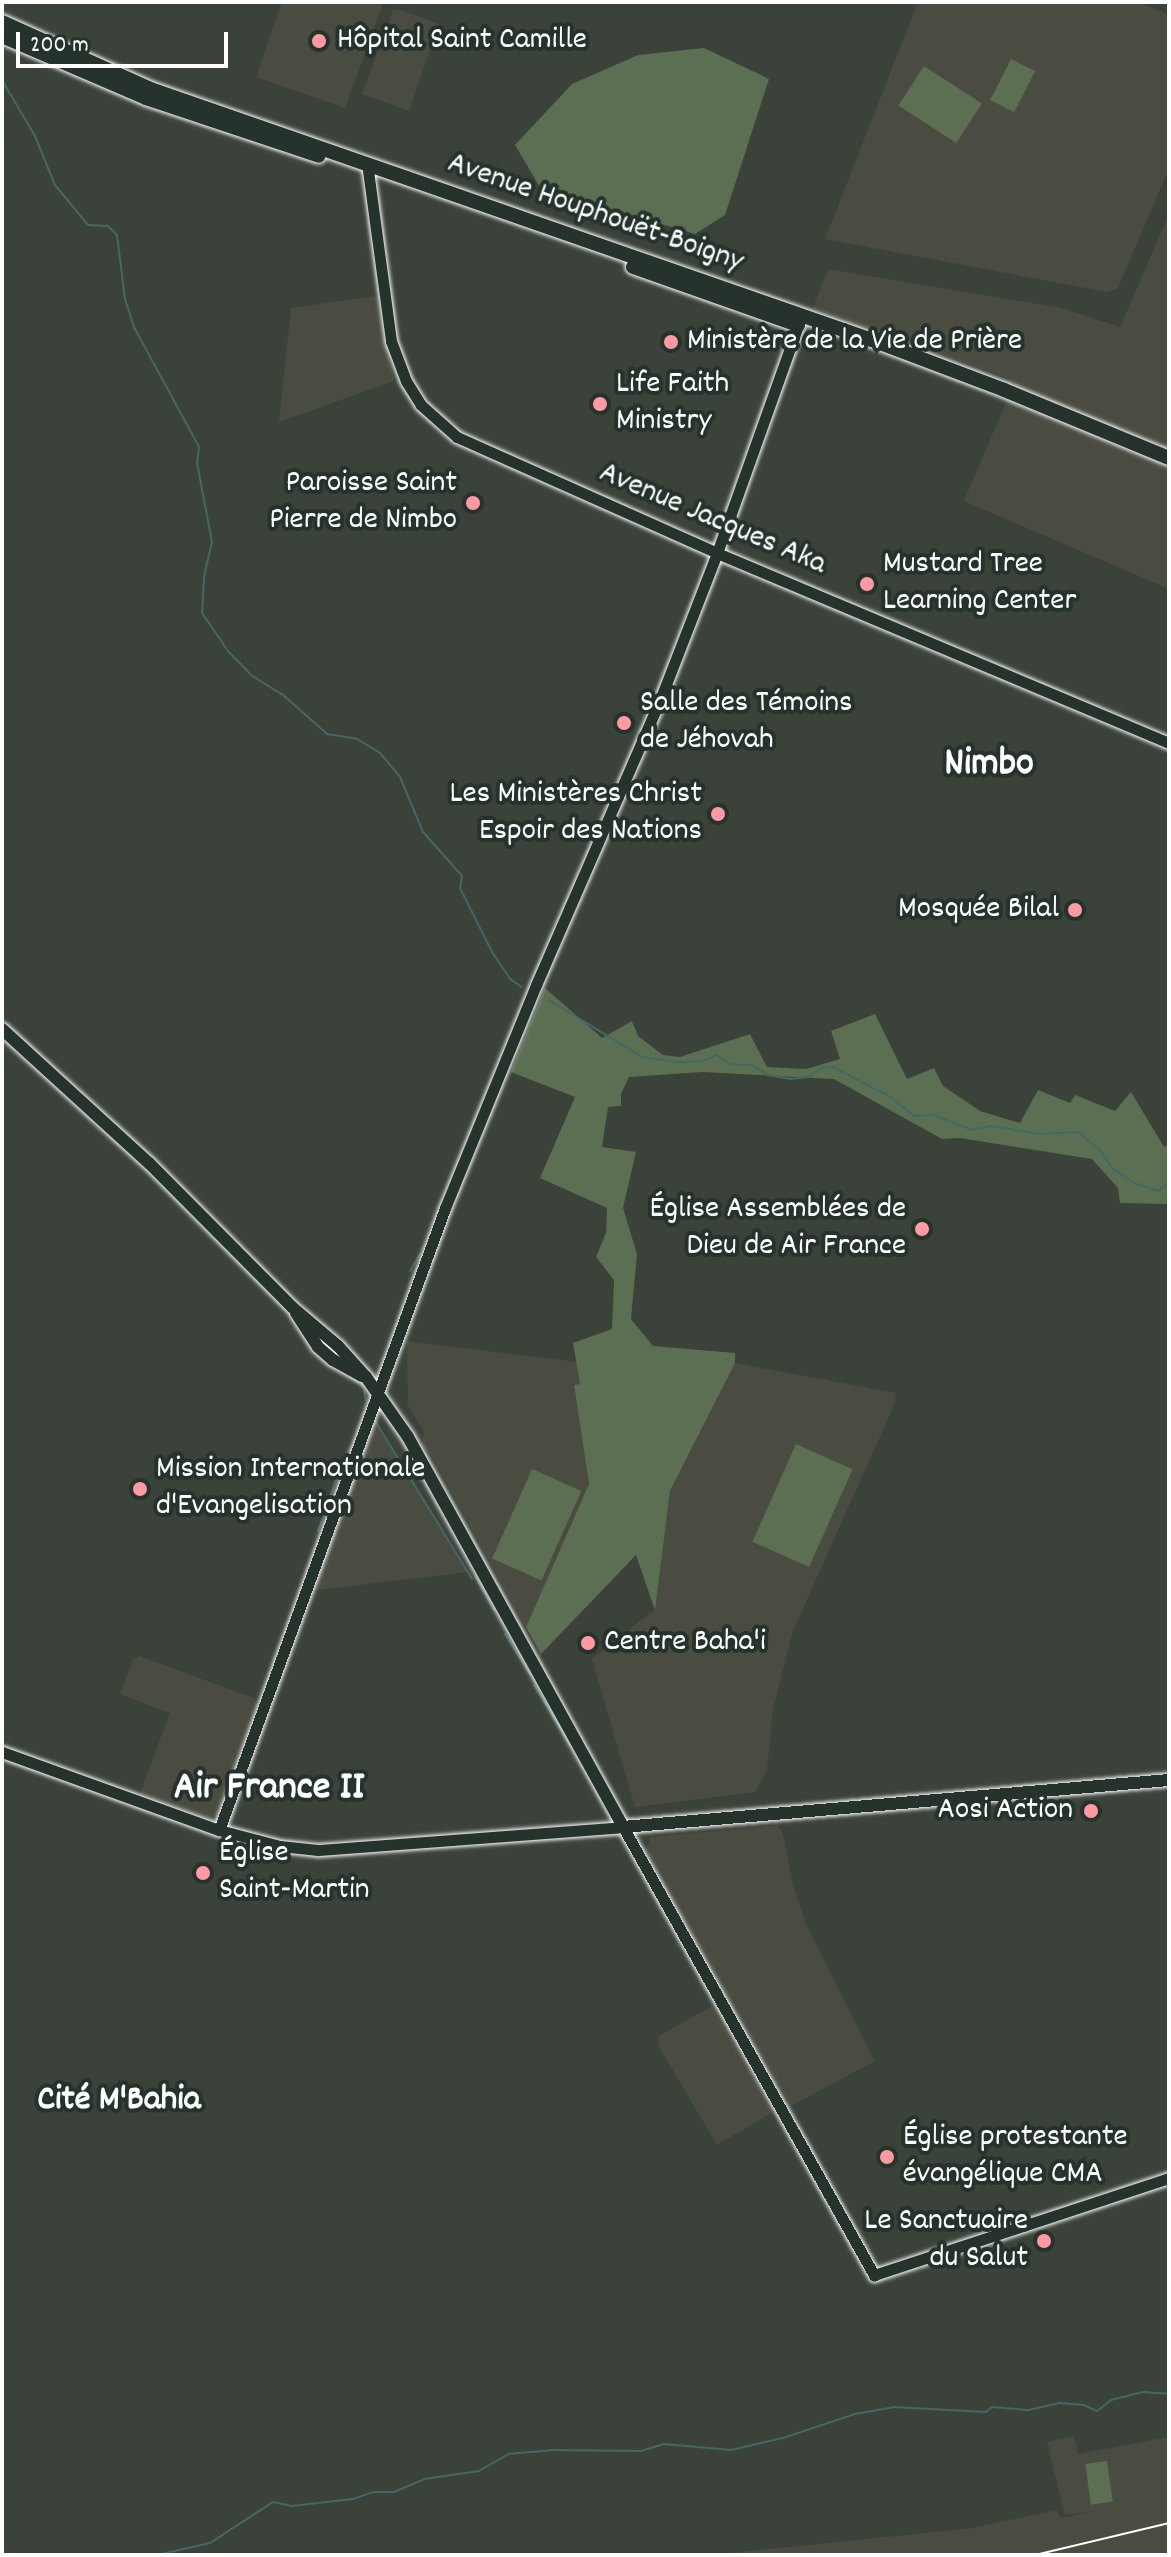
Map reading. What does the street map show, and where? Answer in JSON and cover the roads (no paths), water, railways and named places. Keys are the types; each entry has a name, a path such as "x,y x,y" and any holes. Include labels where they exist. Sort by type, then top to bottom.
{"highway":[{"name":"Avenue Houphouët-Boigny","path":"2,22 148,88 366,168 1004,390 1169,458"},
{"name":"Avenue Houphouët-Boigny","path":"2,36 146,98 366,168"},
{"name":"Avenue Houphouët-Boigny","path":"800,320 988,392 1169,467"}],"main road":[{"path":"2,1029 149,1163 292,1307 318,1347 333,1360 366,1377 408,1437 623,1827 1169,1780"}],"street":[{"name":"Avenue Jacques Aka","path":"366,168 391,341 406,381 421,405 457,437 717,553 1169,743"},
{"path":"219,1830 375,1394 463,1163 660,700 717,553 800,320"},
{"path":"2,1752 219,1830 280,1846 318,1850 623,1827 874,2275 1169,2178"}],"waterway":[{"path":"2,80 35,136 55,185 88,225 108,226 117,235 125,299 135,329 199,447 197,463 212,542 204,578 202,613 228,651 251,675 282,694 327,734 357,739 380,753 400,777 423,832 462,876 460,888 492,952 510,979 522,987"},
{"path":"549,1000 642,1057 678,1062 703,1061 717,1055 730,1064 752,1065 768,1075 790,1079 808,1077 821,1068 833,1067 889,1096 915,1116 933,1115 972,1130 991,1126 1038,1134 1078,1132 1101,1151 1113,1169 1134,1183 1158,1191 1169,1183"},
{"path":"410,1271 420,1254"},
{"path":"350,1376 363,1387"},
{"path":"364,1390 366,1400"},
{"path":"374,1419 472,1579"},
{"path":"318,1531 339,1471"},
{"path":"475,1576 494,1610"},
{"path":"505,1634 530,1674"},
{"path":"534,1685 571,1746"},
{"path":"157,2555 210,2543 273,2502 292,2506 353,2499 373,2492 394,2492 424,2479 479,2471 508,2454 553,2450 641,2451 664,2444 731,2450 783,2438 855,2414 893,2407 986,2412 992,2407 1029,2410 1060,2403 1084,2405 1097,2411 1111,2400 1143,2392 1169,2394"}],"railway":[{"path":"1035,2555 1169,2523"}],"place":[{"name":"Hôpital Saint Camille","path":"319,41"},
{"name":"Ministère de la Vie de Prière","path":"671,342"},
{"name":"Life Faith Ministry","path":"600,404"},
{"name":"Paroisse Saint Pierre de Nimbo","path":"473,503"},
{"name":"Mustard Tree Learning Center","path":"867,584"},
{"name":"Salle des Témoins de Jéhovah","path":"624,723"},
{"name":"Les Ministères Christ Espoir des Nations","path":"718,814"},
{"name":"Mosquée Bilal","path":"1075,910"},
{"name":"Église Assemblées de Dieu de Air France","path":"922,1229"},
{"name":"Mission Internationale d'Evangelisation","path":"140,1489"},
{"name":"Centre Baha'i","path":"588,1643"},
{"name":"Aosi Action","path":"1091,1811"},
{"name":"Église Saint-Martin","path":"203,1873"},
{"name":"Église protestante évangélique CMA","path":"887,2157"},
{"name":"Le Sanctuaire du Salut","path":"1044,2241"}],"district":[{"name":"Nimbo","path":"989,766"},
{"name":"Air France II","path":"269,1790"},
{"name":"Cité M'Bahia","path":"119,2102"}]}
